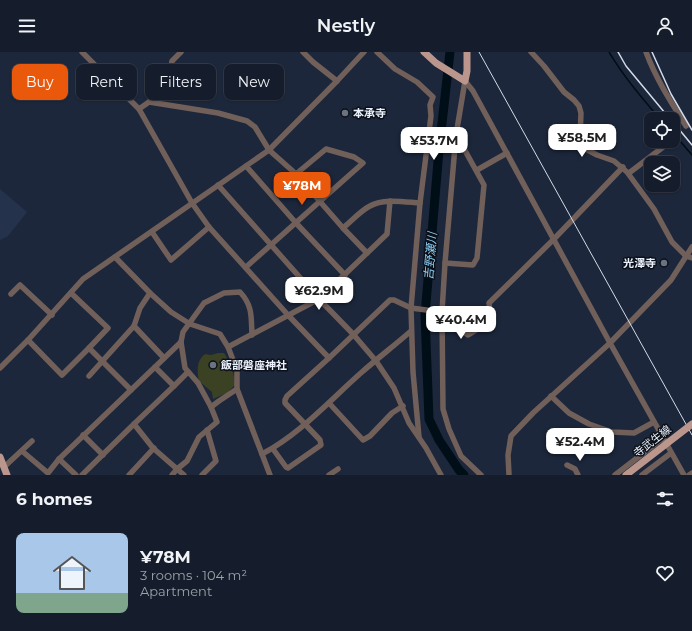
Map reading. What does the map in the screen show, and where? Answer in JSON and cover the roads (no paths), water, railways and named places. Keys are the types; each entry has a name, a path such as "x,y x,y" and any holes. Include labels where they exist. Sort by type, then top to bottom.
{"main road":[{"path":"424,52 432,60 462,79 467,71 467,52"},
{"name":"寺武生線","path":"626,475 692,424"},
{"path":"0,457 7,475"}],"street":[{"path":"82,52 139,109 192,203 209,227 329,358"},
{"path":"139,109 149,102 169,80 172,61 181,52"},
{"path":"303,52 312,62 337,81"},
{"path":"0,368 52,315 83,279 269,150 364,52"},
{"path":"377,52 395,69 417,82 433,97 430,105 431,116 420,203 411,308 413,372 419,437"},
{"path":"531,52 564,92 579,106 581,113 581,145 596,155 614,161 623,167 654,209 672,242 689,257"},
{"path":"646,52 651,66 666,94 686,126"},
{"path":"462,79 445,263 442,314 443,409 449,429 461,456 481,475"},
{"path":"462,79 473,91 610,343 684,475"},
{"path":"149,102 218,113 244,120 255,127 269,150 296,174 367,253"},
{"path":"445,263 473,265 477,258 484,185 477,170 456,135"},
{"path":"628,173 662,148"},
{"path":"246,267 363,163 354,157 326,149 296,174"},
{"path":"477,170 507,153"},
{"path":"246,166 296,223 345,275"},
{"path":"273,449 288,468 321,446 320,440 285,403 285,398 390,300 394,300 411,308 442,314 468,334 482,327 489,315 489,303 554,239 623,167"},
{"path":"218,185 319,300 353,334 376,361 394,388 409,423 426,448 441,475"},
{"path":"343,228 370,206 377,203 390,201 420,203"},
{"path":"228,347 319,300 387,234 390,201"},
{"path":"152,232 171,260 209,227"},
{"path":"509,475 508,455 511,436 551,396 610,343 671,280 689,257 692,247"},
{"path":"116,257 150,293 171,312 190,324 220,334 228,347 237,370 237,390 270,475"},
{"path":"11,294 20,285 52,315"},
{"path":"172,475 187,461 199,437 217,422 198,383 185,368 181,342 183,332 204,303 224,293 240,292 250,307 252,335"},
{"path":"28,340 62,375 108,328 71,293"},
{"path":"88,376 134,326 140,308 150,293"},
{"path":"134,326 164,358"},
{"path":"262,454 273,449 305,424 362,372 411,331"},
{"path":"22,451 48,473 59,459 181,342"},
{"path":"89,348 131,390"},
{"path":"155,367 174,386"},
{"path":"82,475 188,372"},
{"path":"211,407 237,390"},
{"path":"551,396 569,413 589,424 612,432 634,433 654,422"},
{"path":"329,403 363,440 370,436 392,413 402,406"},
{"path":"134,424 154,448 184,475"},
{"path":"202,475 216,461 207,430"},
{"path":"83,436 102,455"},
{"path":"615,475 663,438"},
{"path":"4,467 32,441"},
{"path":"129,475 154,448"},
{"path":"642,475 671,453"},
{"path":"59,459 76,475"},
{"path":"567,465 574,469 578,475"},
{"path":"329,475 338,469"},
{"path":"688,475 692,473"}],"waterway":[{"name":"吉野瀬川","path":"450,52 439,150 425,315 429,419 439,440 464,475"},
{"path":"609,52 627,79 654,112"},
{"path":"680,141 692,155"}],"tram line":[{"path":"479,52 692,435"}],"railway":[{"path":"618,52 626,66 664,112"},
{"path":"652,52 671,94 692,130"},
{"path":"680,130 692,145"}],"place":[{"name":"本承寺","path":"345,113"},
{"name":"光澤寺","path":"664,263"},
{"name":"飯部磐座神社","path":"213,365"}]}
